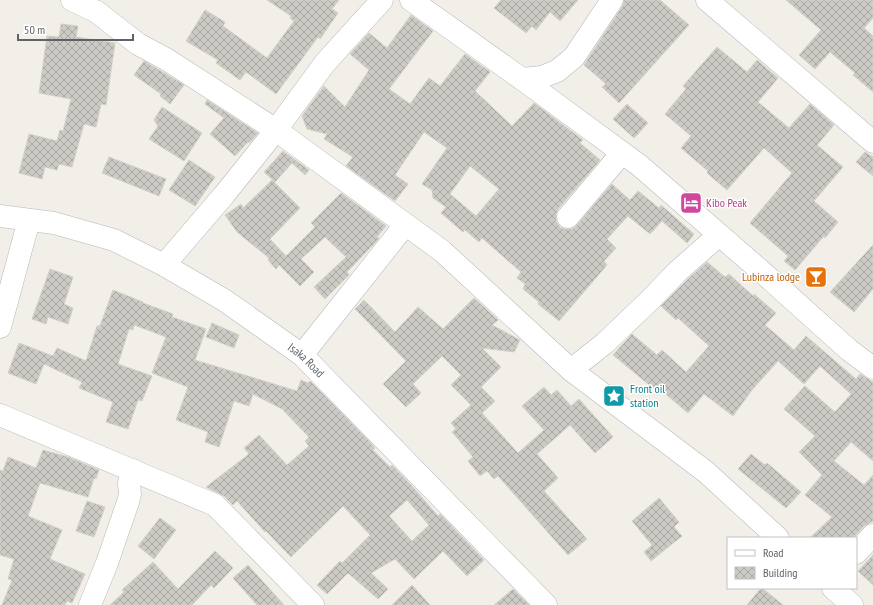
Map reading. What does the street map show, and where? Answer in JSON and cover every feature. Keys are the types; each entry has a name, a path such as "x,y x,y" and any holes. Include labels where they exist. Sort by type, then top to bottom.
{"street":[{"path":"72,0 97,12 138,44 166,59 276,130 442,251 571,370 706,472 777,537"},
{"path":"164,265 224,195 276,130 325,62 382,0"},
{"path":"411,0 640,166 849,350 873,368"},
{"path":"522,79 542,77 556,71 574,57 612,0"},
{"path":"707,0 873,142"},
{"path":"568,217 622,152"},
{"name":"Isaka Road","path":"0,216 54,223 114,240 164,265 224,300 302,355 546,605"},
{"path":"0,327 29,220"},
{"path":"302,355 406,225"},
{"path":"571,370 605,343 678,271 719,235"},
{"path":"0,415 215,505 313,605"},
{"path":"90,605 107,563 128,502 130,494 129,483 133,470"},
{"path":"857,552 873,535"},
{"path":"834,589 852,605"}],"building":[{"path":"267,0 339,0 332,9 338,13 320,39 318,37 276,94 246,72 240,80 216,63 218,60 186,41 205,10 225,22 223,26 267,58 294,21 290,18 291,16"},
{"path":"501,0 578,0 560,21 550,12 536,30 532,26 526,33 494,8"},
{"path":"624,0 660,0 689,25 619,103 602,87 606,84 584,65 622,7"},
{"path":"786,0 873,0 873,18 864,28 873,36 873,92 853,75 855,73 830,52 815,69 799,55 821,30"},
{"path":"411,15 433,31 389,89 410,104 429,78 440,86 465,54 490,72 475,91 512,126 534,103 583,140 580,143 600,160 558,209 556,221 560,227 572,229 577,225 612,184 630,200 638,191 659,208 661,205 694,234 687,243 662,221 650,234 628,216 607,239 616,248 604,261 607,265 559,321 538,304 539,302 523,289 525,284 517,278 521,272 482,238 479,242 465,230 463,232 441,213 446,207 433,198 432,190 422,184 447,148 424,132 395,175 408,184 395,201 346,166 353,157 324,139 327,134 307,129 302,116 324,86 345,107 369,70 350,54 369,33 387,48","holes":["470,166 499,189 476,216 450,194"]},
{"path":"61,24 78,26 76,37 115,43 106,105 101,104 96,127 84,124 72,167 59,164 57,170 45,167 42,179 19,173 29,134 57,141 60,130 63,131 71,99 39,93 47,36 59,37"},
{"path":"717,47 747,72 757,60 778,78 758,102 789,128 810,104 834,125 817,145 843,167 814,201 838,222 795,270 784,261 788,256 750,223 792,173 764,148 727,190 707,173 708,171 681,148 691,136 665,114 686,89 683,86"},
{"path":"144,61 184,85 170,104 160,96 161,94 134,75"},
{"path":"207,100 258,133 235,156 210,134 224,118 205,104"},
{"path":"627,104 648,123 634,138 613,119"},
{"path":"162,107 202,133 184,161 149,139 158,126 154,120"},
{"path":"283,151 309,170 305,175 292,163 275,182 264,172"},
{"path":"865,152 873,157 873,176 856,162"},
{"path":"109,157 166,179 159,196 102,173"},
{"path":"189,160 215,177 195,206 169,190"},
{"path":"272,180 300,208 270,239 286,256 315,227 311,223 341,193 386,226 377,237 379,238 347,272 349,275 325,299 314,287 346,257 325,237 301,259 314,272 300,286 279,265 276,269 268,260 269,258 237,232 225,215 241,204 243,208"},
{"path":"873,245 873,289 854,312 830,292"},
{"path":"707,262 725,277 729,274 753,296 754,294 776,313 765,325 794,350 806,336 856,379 860,374 873,382 873,461 851,442 834,461 864,485 873,475 873,521 864,526 854,537 811,537 832,517 805,495 822,475 799,452 815,436 784,409 805,386 835,412 851,394 820,366 804,384 778,361 752,390 733,416 704,394 688,413 661,390 659,393 613,355 632,334 657,355 662,350 686,372 709,346 678,318 676,320 661,306"},
{"path":"50,269 73,277 64,304 73,308 68,324 48,317 46,324 32,319"},
{"path":"113,290 173,314 172,317 206,329 195,360 297,391 301,380 308,383 310,381 369,441 375,448 373,450 390,467 392,465 438,516 440,514 484,560 467,576 443,551 414,579 395,559 371,573 388,589 378,599 348,573 327,594 317,585 340,561 342,563 370,535 343,506 291,557 266,531 265,532 237,501 233,505 224,496 206,487 249,454 244,448 259,435 287,465 309,446 305,441 309,437 282,409 253,394 249,406 234,401 219,447 205,442 208,432 176,420 188,387 152,373 166,337 134,325 133,330 129,329 118,364 152,376 142,401 138,400 128,429 106,422 113,402 79,388 82,382 44,364 36,384 8,373 19,343 53,356 57,348 86,361 97,326 100,326","holes":["407,500 429,525 412,541 389,516"]},
{"path":"474,298 498,320 492,325 520,340 514,352 482,348 501,367 481,387 495,401 482,413 518,453 544,430 522,406 544,387 551,395 557,390 571,406 579,399 613,437 595,453 570,425 537,454 558,478 544,491 587,539 568,555 498,476 494,479 487,471 480,476 468,461 473,457 452,432 456,429 451,423 471,405 451,385 461,375 442,356 413,384 421,393 406,407 383,384 406,361 355,309 364,300 395,332 418,307 443,329"},
{"path":"212,323 239,335 234,348 206,337"},
{"path":"43,450 68,457 99,470 96,479 94,478 88,497 40,483 28,516 62,530 50,559 85,574 72,603 67,601 65,605 2,605 12,580 8,579 14,559 0,555 0,470 3,471 8,457 36,468"},
{"path":"751,454 765,465 767,463 801,492 786,508 738,469"},
{"path":"659,498 679,522 674,527 682,536 651,561 644,552 652,545 632,521"},
{"path":"87,501 105,507 94,537 76,531"},
{"path":"160,518 176,530 154,559 138,546"},
{"path":"215,551 233,568 214,588 211,585 192,605 110,605 124,592 122,590 153,562 178,589"},
{"path":"873,555 873,585 858,571"},
{"path":"248,565 284,605 257,605 233,578"},
{"path":"412,585 430,605 392,605"},
{"path":"513,589 529,605 494,605"},
{"path":"760,589 763,589 783,605 747,605"}],"place":[{"name":"Kibo Peak","path":"691,203"},
{"name":"Lubinza lodge","path":"816,277"},
{"name":"Front oil station","path":"614,396"}]}
